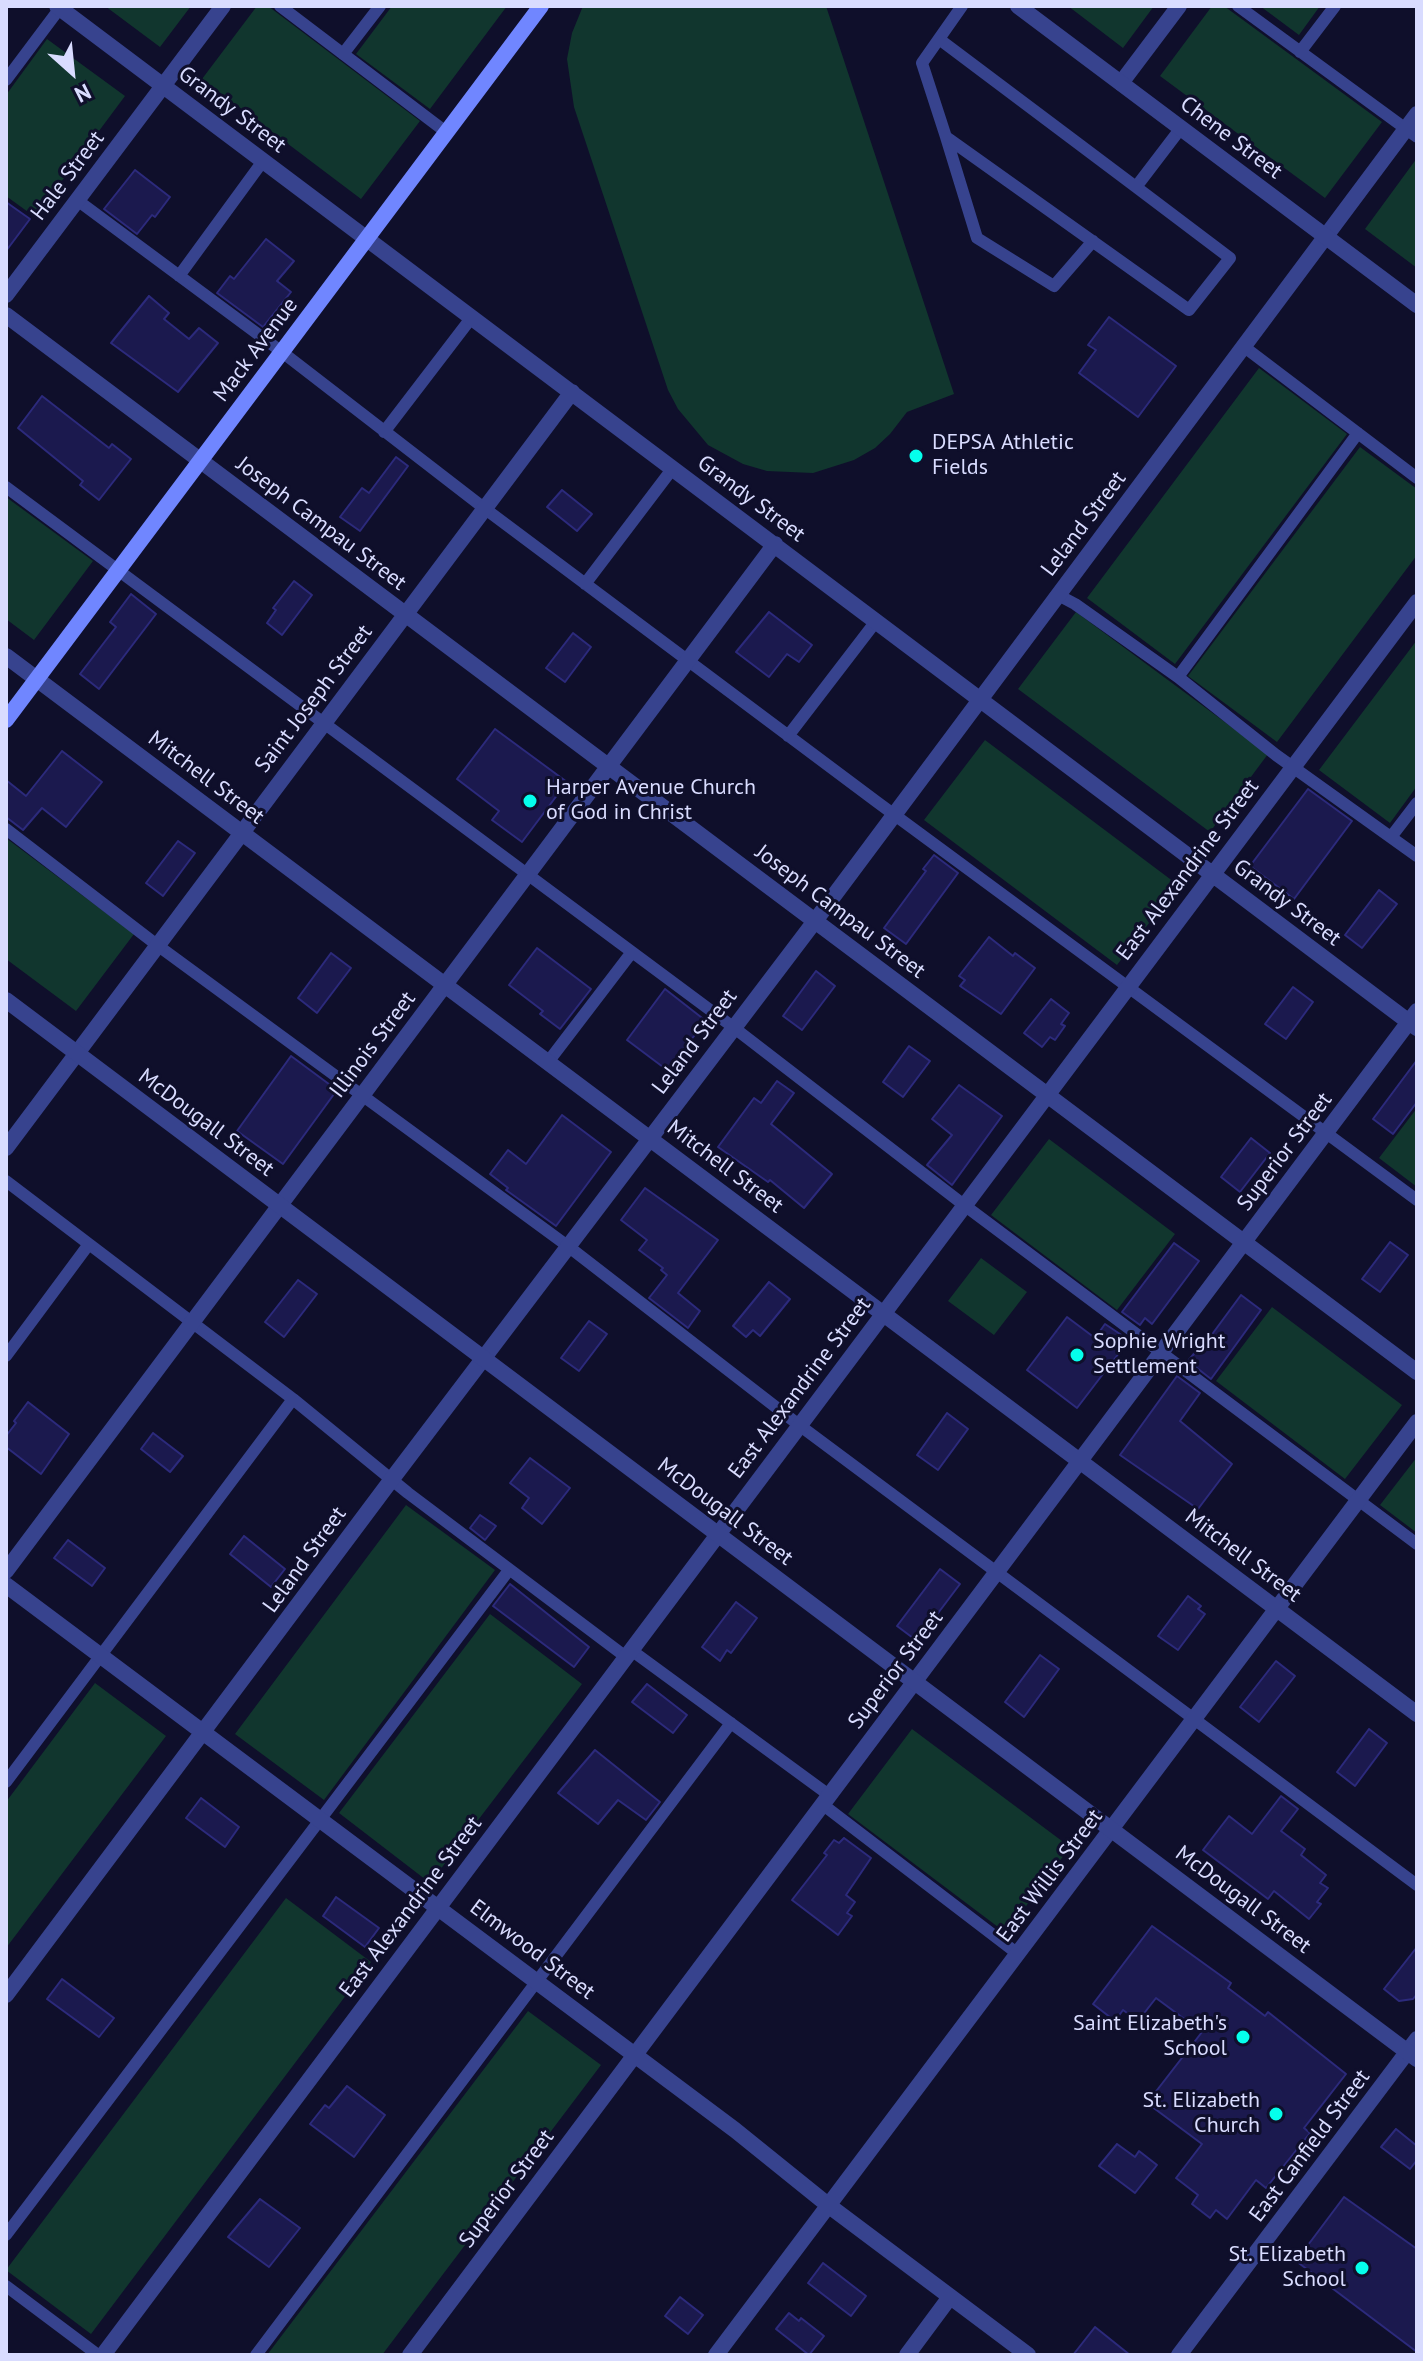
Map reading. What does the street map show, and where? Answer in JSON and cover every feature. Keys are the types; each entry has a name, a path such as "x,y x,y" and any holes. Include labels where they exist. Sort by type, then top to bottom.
{"main road":[{"name":"Mack Avenue","path":"6,720 541,6"}],"street":[{"name":"Hale Street","path":"6,295 223,6"},
{"name":"Chene Street","path":"1018,6 1417,305"},
{"path":"1121,83 1179,6"},
{"name":"Grandy Street","path":"58,7 1213,874 1414,1020"},
{"name":"Leland Street","path":"6,1995 815,921 1326,236 1411,133 1417,114"},
{"name":"Joseph Campau Street","path":"6,315 1417,1372"},
{"name":"Saint Joseph Street","path":"6,1148 572,392"},
{"name":"Illinois Street","path":"6,1571 775,544"},
{"name":"East Alexandrine Street","path":"100,2355 1417,602"},
{"name":"Mitchell Street","path":"6,656 1417,1714"},
{"name":"McDougall Street","path":"6,1000 1113,1830 1414,2050"},
{"name":"Superior Street","path":"410,2355 1326,1133 1414,1020"},
{"name":"East Willis Street","path":"716,2355 1417,1422"},
{"name":"Elmwood Street","path":"6,1585 735,2130 828,2205 1028,2355"},
{"name":"East Canfield Street","path":"1179,2355 1414,2050"},
{"path":"907,2355 950,2297"}],"lane":[{"path":"280,6 446,132"},
{"path":"343,54 380,6"},
{"path":"962,6 922,63 977,238 1054,286 1093,241"},
{"path":"1238,6 1411,133"},
{"path":"1300,52 1335,6"},
{"path":"6,80 58,7"},
{"path":"939,39 1230,258 1189,310 946,137"},
{"path":"1136,187 1181,128"},
{"path":"179,276 263,161"},
{"path":"77,200 788,736 1417,1200"},
{"path":"384,432 472,317"},
{"path":"1243,346 1417,478"},
{"path":"1178,677 1358,433"},
{"path":"585,584 673,468"},
{"path":"6,487 733,1027 964,1205 1417,1544"},
{"path":"1058,595 1178,677 1293,767 1417,856"},
{"path":"788,736 877,620"},
{"path":"1391,837 1417,803"},
{"path":"6,829 157,945 569,1247 799,1425 1417,1885"},
{"path":"548,1062 632,952"},
{"path":"6,1181 293,1399 509,1570 731,1723 1018,1954"},
{"path":"6,1356 89,1244"},
{"path":"6,1782 293,1399"},
{"path":"6,2235 509,1570"},
{"path":"256,2355 731,1723"},
{"path":"6,2286 100,2355"}],"green space":[{"path":"105,6 191,6 160,47"},
{"path":"257,6 268,6 420,121 361,199 202,79"},
{"path":"392,6 507,6 430,109 356,54"},
{"path":"583,6 826,6 954,394 907,412 875,448 854,460 813,473 767,471 743,464 708,445 678,409 668,390 574,107 567,59 572,33"},
{"path":"1068,6 1154,6 1123,48"},
{"path":"1212,6 1224,6 1382,122 1325,198 1160,76"},
{"path":"1260,6 1320,6 1299,35"},
{"path":"47,39 125,96 35,217 6,196 6,95"},
{"path":"1417,158 1417,268 1365,229"},
{"path":"1259,368 1347,434 1175,664 1087,598"},
{"path":"1360,447 1417,489 1417,555 1277,742 1188,676"},
{"path":"6,497 93,561 34,640 6,619"},
{"path":"1076,612 1268,754 1210,832 1018,689"},
{"path":"1417,640 1417,786 1390,823 1319,770"},
{"path":"985,740 1178,885 1117,965 924,820"},
{"path":"6,838 134,934 76,1011 6,959"},
{"path":"1417,1108 1417,1187 1379,1158"},
{"path":"1049,1139 1175,1234 1117,1310 991,1215"},
{"path":"981,1258 1027,1292 994,1335 948,1301"},
{"path":"1272,1307 1402,1405 1345,1479 1216,1381"},
{"path":"1417,1457 1417,1533 1380,1505"},
{"path":"406,1505 495,1570 324,1800 235,1734"},
{"path":"490,1614 582,1684 430,1883 339,1813"},
{"path":"95,1683 166,1736 6,1948 6,1802"},
{"path":"912,1729 1070,1847 1006,1933 848,1814"},
{"path":"286,1898 371,1962 91,2334 6,2270"},
{"path":"528,2011 601,2065 382,2355 267,2355"}],"building":[{"path":"135,170 170,197 137,234 104,209"},
{"path":"6,202 30,219 6,251"},
{"path":"266,239 294,261 277,281 291,292 263,327 217,293 230,276 234,279"},
{"path":"149,296 169,313 164,319 189,339 199,328 218,343 178,392 111,343"},
{"path":"1109,317 1176,366 1138,417 1079,373 1096,350 1088,345"},
{"path":"42,396 109,448 112,444 131,459 99,500 80,485 83,481 18,428"},
{"path":"396,457 408,466 360,531 340,517 362,488 369,493"},
{"path":"562,490 592,514 577,531 547,507"},
{"path":"294,581 312,595 282,635 267,623 276,610 273,608"},
{"path":"131,594 156,614 99,689 80,674 116,627 110,622"},
{"path":"769,612 812,645 799,662 787,654 769,677 736,652"},
{"path":"573,633 591,647 565,682 546,668"},
{"path":"495,729 567,782 522,842 492,820 499,811 457,779"},
{"path":"62,751 102,782 66,827 42,808 23,830 6,817 6,780 26,796"},
{"path":"1308,789 1352,821 1294,899 1250,866"},
{"path":"178,841 195,853 163,896 146,883"},
{"path":"934,855 958,873 906,944 884,928 926,871 923,869"},
{"path":"1379,890 1397,904 1362,948 1345,935"},
{"path":"989,937 1035,968 1001,1014 960,986 965,980 959,976"},
{"path":"537,948 591,989 560,1029 540,1014 543,1011 509,985"},
{"path":"331,953 351,968 317,1013 298,998"},
{"path":"816,971 835,986 802,1030 783,1016"},
{"path":"1293,987 1313,1002 1286,1039 1265,1024"},
{"path":"665,989 706,1021 667,1070 627,1040"},
{"path":"1051,999 1069,1013 1061,1024 1065,1026 1055,1040 1050,1037 1042,1047 1024,1033"},
{"path":"909,1046 930,1061 903,1097 883,1082"},
{"path":"291,1056 337,1090 283,1164 237,1131"},
{"path":"1417,1060 1417,1102 1393,1134 1373,1119"},
{"path":"777,1081 794,1093 771,1124 832,1174 804,1208 770,1180 768,1182 718,1147 754,1098 761,1103"},
{"path":"959,1085 1002,1116 952,1185 927,1165 952,1135 932,1119"},
{"path":"562,1115 611,1152 556,1226 506,1190 508,1188 490,1174 508,1150 526,1164"},
{"path":"1251,1138 1270,1153 1240,1192 1221,1177"},
{"path":"645,1188 718,1240 678,1293 700,1311 688,1328 649,1298 667,1275 661,1270 663,1268 639,1250 647,1240 621,1220"},
{"path":"1390,1242 1408,1255 1380,1292 1362,1279"},
{"path":"1174,1243 1199,1261 1152,1324 1145,1318 1140,1325 1122,1312"},
{"path":"298,1280 317,1294 284,1337 265,1322"},
{"path":"769,1282 790,1299 760,1336 753,1330 746,1337 733,1326"},
{"path":"1241,1295 1261,1310 1211,1379 1188,1361 1197,1350 1199,1352"},
{"name":"Sophie Wright Settlement","path":"1067,1317 1095,1338 1105,1324 1129,1340 1077,1408 1027,1370"},
{"path":"589,1321 607,1334 579,1371 561,1358"},
{"path":"1177,1376 1200,1393 1180,1421 1232,1464 1198,1509 1120,1455"},
{"path":"28,1402 69,1434 41,1474 6,1447 6,1436"},
{"path":"947,1413 968,1429 938,1470 917,1455"},
{"path":"153,1433 183,1456 170,1472 141,1449"},
{"path":"530,1458 570,1488 542,1524 522,1508 529,1498 510,1483"},
{"path":"480,1515 496,1526 485,1540 470,1528"},
{"path":"244,1536 285,1569 271,1587 230,1554"},
{"path":"68,1540 105,1568 92,1586 54,1558"},
{"path":"940,1569 960,1584 917,1641 897,1626"},
{"path":"510,1584 589,1647 574,1667 493,1606"},
{"path":"1188,1596 1201,1606 1198,1609 1205,1614 1178,1650 1158,1636"},
{"path":"736,1602 757,1618 731,1653 727,1650 720,1661 702,1647"},
{"path":"1040,1655 1059,1669 1024,1717 1005,1702"},
{"path":"1276,1661 1295,1676 1259,1722 1240,1707"},
{"path":"647,1684 687,1715 673,1733 632,1702"},
{"path":"1369,1729 1387,1743 1355,1786 1337,1772"},
{"path":"595,1750 660,1802 646,1820 618,1800 598,1824 558,1793"},
{"path":"1281,1796 1298,1809 1281,1831 1305,1849 1301,1855 1326,1875 1320,1883 1328,1888 1309,1919 1274,1891 1268,1899 1203,1850 1229,1816 1252,1834"},
{"path":"201,1798 239,1827 225,1847 186,1818"},
{"path":"844,1838 871,1858 846,1895 855,1902 847,1913 852,1916 838,1935 792,1900 827,1855 824,1853 834,1840 839,1843"},
{"path":"336,1897 379,1928 365,1947 323,1916"},
{"path":"1152,1926 1231,1983 1228,1988 1265,2016 1268,2012 1346,2074 1304,2128 1310,2133 1266,2188 1256,2180 1227,2219 1216,2210 1210,2218 1192,2204 1198,2195 1176,2178 1202,2144 1147,2103 1202,2032 1156,1998 1138,2021 1123,2010 1115,2021 1093,2004"},
{"path":"1417,1947 1417,1994 1413,1999 1399,2001 1384,1989"},
{"path":"62,1979 114,2018 99,2037 47,1999"},
{"path":"347,2086 385,2115 354,2157 310,2124 325,2105 329,2108"},
{"path":"1396,2129 1417,2146 1417,2160 1410,2169 1381,2147"},
{"path":"1117,2144 1135,2157 1139,2151 1157,2165 1135,2193 1099,2166"},
{"name":"St. Elizabeth School","path":"1344,2197 1417,2249 1417,2352 1296,2261"},
{"path":"260,2199 300,2228 269,2267 228,2237"},
{"path":"823,2263 866,2296 851,2316 808,2283"},
{"path":"680,2297 703,2315 688,2334 665,2316"},
{"path":"789,2313 799,2321 801,2318 824,2336 809,2355 776,2329"},
{"path":"1095,2327 1130,2355 1073,2355"}],"place":[{"name":"DEPSA Athletic Fields","path":"916,456"},
{"name":"Harper Avenue Church of God in Christ","path":"530,801"},
{"name":"Sophie Wright Settlement","path":"1077,1355"},
{"name":"Saint Elizabeth's School","path":"1243,2037"},
{"name":"St. Elizabeth Church","path":"1276,2114"},
{"name":"St. Elizabeth School","path":"1362,2268"}]}
